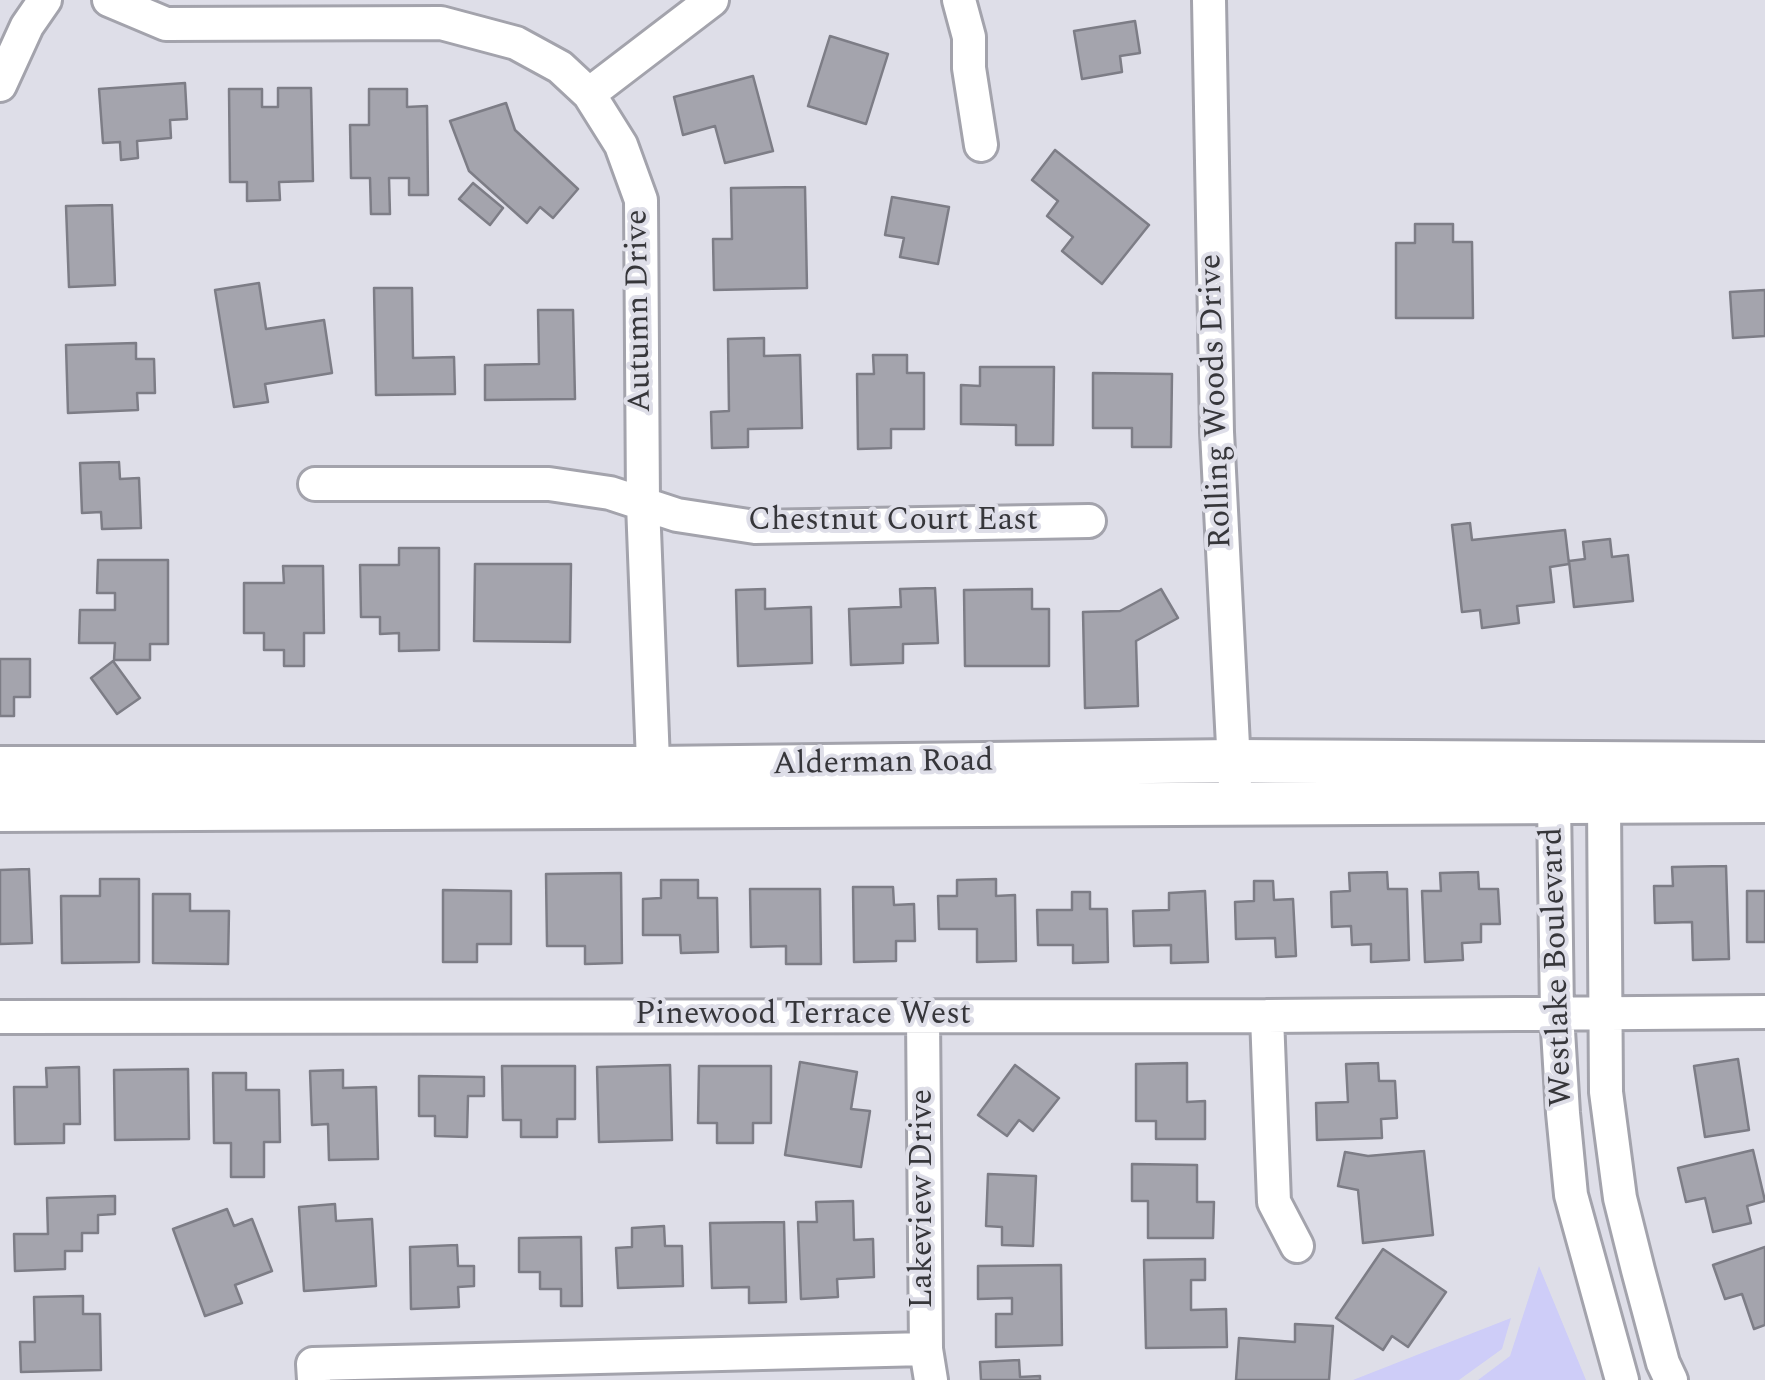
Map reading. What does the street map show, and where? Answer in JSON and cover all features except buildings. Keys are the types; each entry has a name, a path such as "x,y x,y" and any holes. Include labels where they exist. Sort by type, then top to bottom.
{"main road":[{"name":"Alderman Road","path":"1235,781 1554,802 1594,784 1765,764"},
{"name":"Alderman Road","path":"0,768 654,788"},
{"name":"Alderman Road","path":"0,810 654,788 1235,781 1594,784 1765,802"}],"street":[{"path":"0,85 27,26 46,0"},
{"name":"Autumn Drive","path":"108,0 166,24 441,24 516,43 560,67 589,94 621,145 641,200 644,504"},
{"path":"589,94 712,0"},
{"path":"959,0 969,37 969,68 980,145"},
{"name":"Rolling Woods Drive","path":"1209,0 1217,432 1235,781"},
{"name":"Chestnut Court East","path":"315,484 549,484 610,493 677,515 755,528 1088,521"},
{"path":"644,504 654,788"},
{"name":"Westlake Boulevard","path":"1594,784 1606,1092 1620,1198 1672,1380"},
{"name":"Westlake Boulevard","path":"1554,802 1558,1014 1572,1195 1622,1380"},
{"name":"Pinewood Terrace West","path":"0,1017 1765,1012"},
{"path":"1267,1016 1274,1202 1297,1246"},
{"name":"Lakeview Drive","path":"923,1017 928,1364"},
{"path":"314,1380 313,1364 928,1364"}],"shaded area":[{"path":"1539,1266 1586,1380 1478,1380 1510,1356"},
{"path":"1511,1318 1502,1349 1459,1380 1353,1380"}]}
